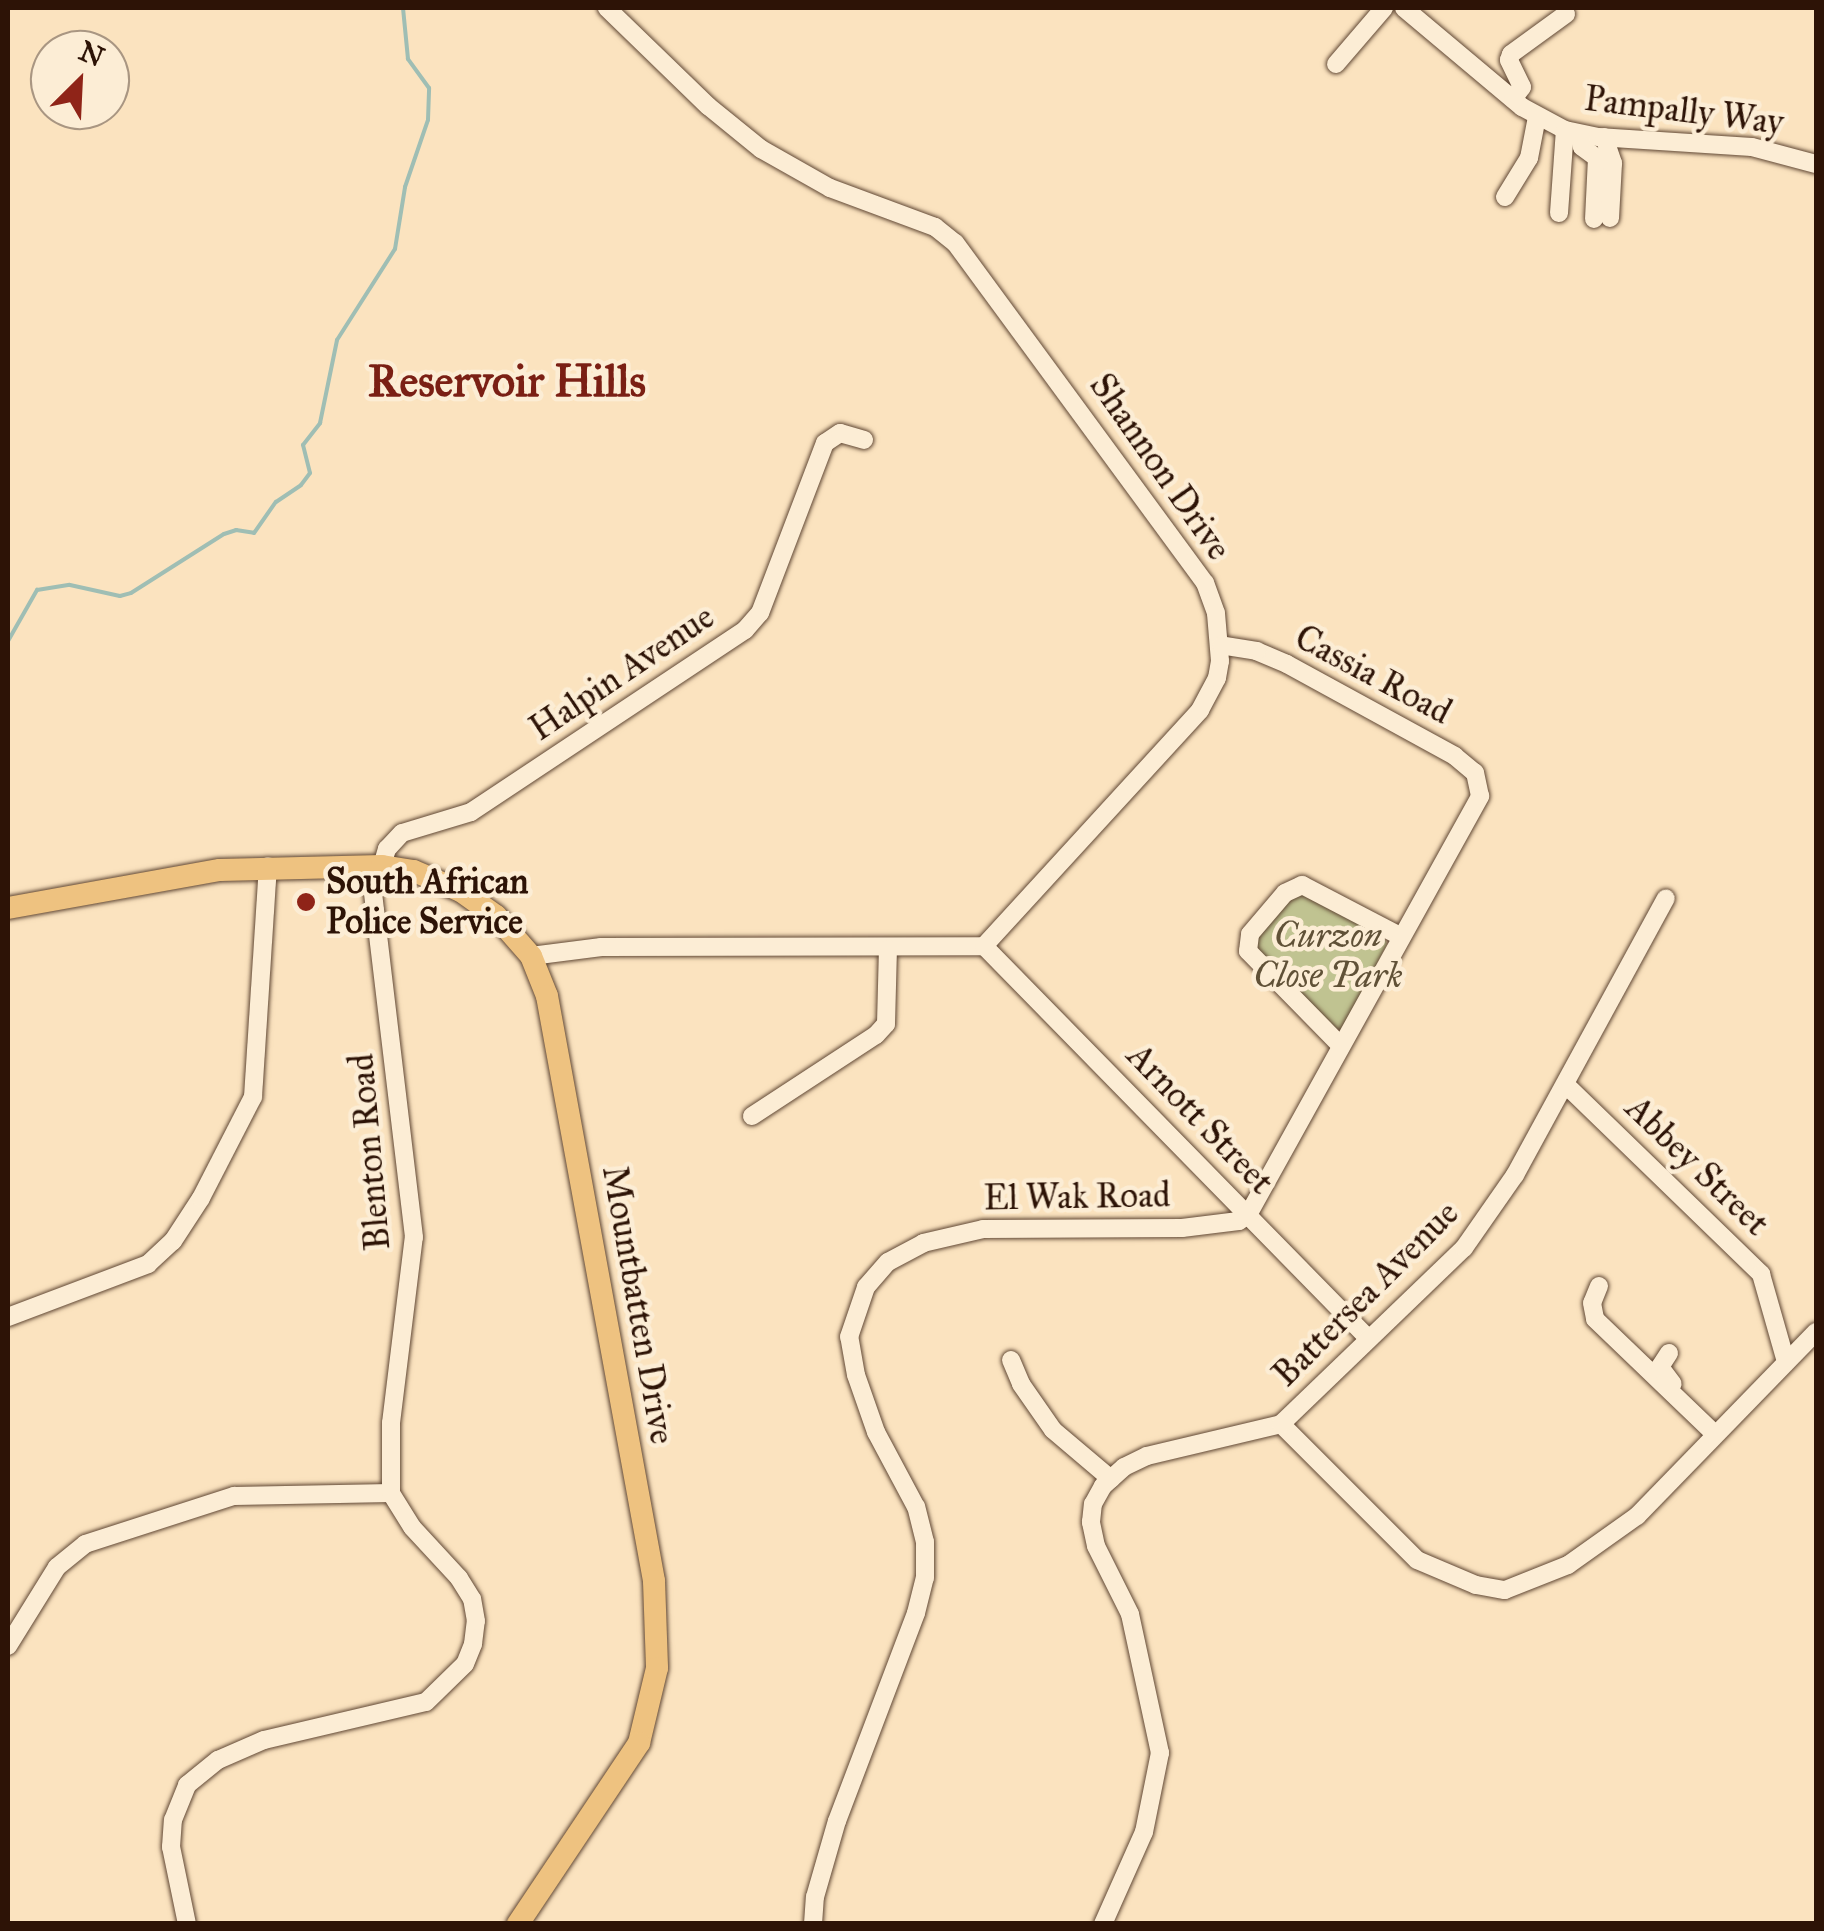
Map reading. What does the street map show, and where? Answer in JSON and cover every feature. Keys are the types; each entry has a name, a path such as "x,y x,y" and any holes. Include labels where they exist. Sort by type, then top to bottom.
{"main road":[{"name":"Mountbatten Drive","path":"8,908 220,870 376,866 414,871 461,891 496,916 531,956 547,996 654,1582 657,1668 648,1717 632,1755 518,1924"}],"street":[{"name":"Shannon Drive","path":"606,8 708,106 761,149 830,188 928,224 955,243 1205,584 1221,645 1217,678 1200,710 984,946"},
{"path":"1336,64 1384,8"},
{"name":"Pampally Way","path":"1404,8 1537,118 1571,132 1604,138 1745,146 1816,164"},
{"path":"1513,99 1522,87 1509,60 1511,54 1566,14"},
{"path":"1506,197 1529,158 1537,118"},
{"path":"1559,213 1571,132"},
{"path":"1571,132 1582,147 1598,158 1602,219 1613,163 1604,138"},
{"name":"Halpin Avenue","path":"376,866 402,834 458,819 480,807 745,630 760,613 825,443 840,433 864,440"},
{"name":"Cassia Road","path":"1221,645 1257,651 1287,664 1476,772 1481,784 1476,806 1400,936"},
{"path":"8,1317 148,1264 173,1241 201,1198 253,1096 268,866"},
{"name":"Blenton Road","path":"376,866 413,1221 413,1260 391,1422 391,1493"},
{"path":"1248,1215 1342,1046 1400,936 1302,885 1286,894 1250,934 1248,951 1342,1046"},
{"name":"Battersea Avenue","path":"1111,1479 1124,1467 1173,1446 1281,1424 1481,1226 1566,1085 1666,898"},
{"path":"531,956 601,947 984,946"},
{"name":"Arnott Street","path":"984,946 1368,1338"},
{"path":"752,1116 876,1035 886,1024 890,1011 888,949"},
{"name":"Abbey Street","path":"1566,1085 1761,1274 1786,1362"},
{"name":"El Wak Road","path":"813,1924 815,1897 837,1820 876,1724 925,1578 925,1542 916,1507 876,1432 856,1375 849,1337 866,1287 888,1262 924,1243 983,1229 1182,1228 1238,1221 1248,1215"},
{"path":"1599,1286 1592,1302 1595,1318 1718,1432"},
{"path":"1281,1424 1417,1560 1476,1585 1504,1590 1568,1565 1637,1516 1816,1332"},
{"path":"1669,1354 1662,1372 1718,1432"},
{"path":"1011,1360 1021,1384 1053,1430 1111,1479 1093,1504 1091,1522 1096,1546 1130,1614 1160,1753 1144,1832 1103,1924"},
{"path":"8,1646 57,1567 85,1544 234,1496 391,1493 412,1527 459,1578 472,1600 476,1621 465,1664 426,1702 264,1740 218,1760 187,1785 173,1820 171,1848 186,1924"}],"green space":[{"name":"Curzon Close Park","path":"1306,889 1381,931 1387,944 1342,1030 1331,1027 1254,950 1254,940 1292,892"}],"waterway":[{"path":"8,641 37,590 70,585 120,596 131,593 224,534 236,530 254,533 276,502 301,485 310,473 303,445 320,423 337,340 395,249 405,187 428,120 429,88 408,59 403,8"}],"place":[{"name":"South African Police Service","path":"306,902"}],"district":[{"name":"Reservoir Hills","path":"507,381"}]}
